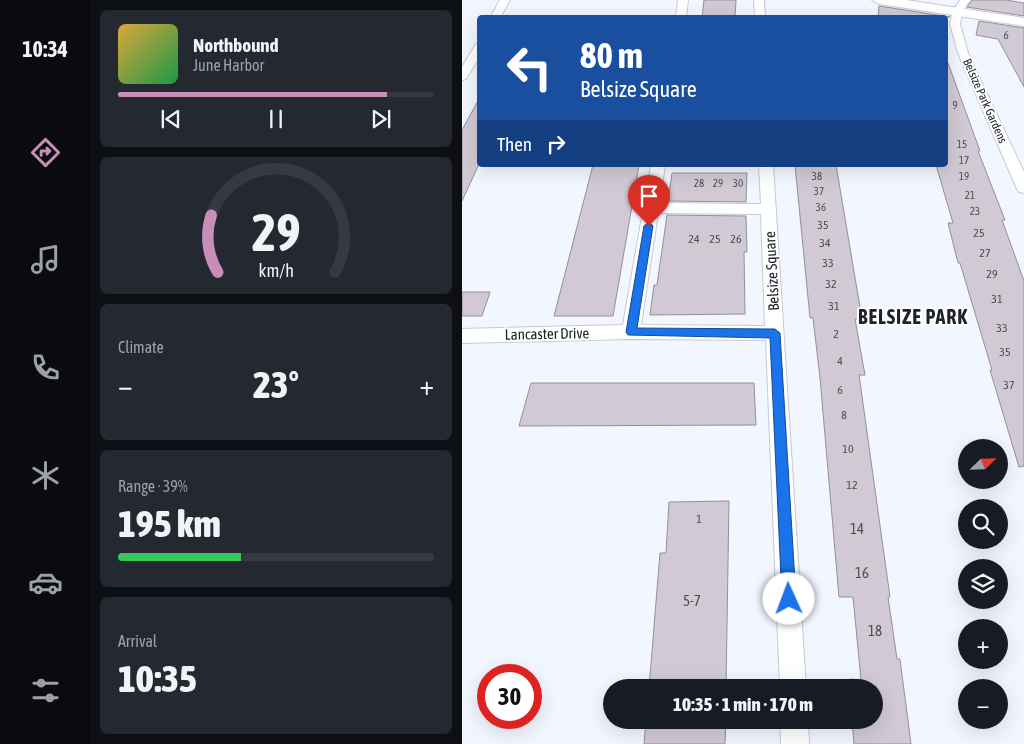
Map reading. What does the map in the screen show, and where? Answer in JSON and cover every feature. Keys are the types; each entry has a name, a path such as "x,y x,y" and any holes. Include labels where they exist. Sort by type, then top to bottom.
{"street":[{"path":"497,15 506,0"},
{"path":"680,15 683,0"},
{"path":"759,0 760,15"},
{"path":"880,0 962,6 1024,22"},
{"name":"Belsize Park Gardens","path":"962,6 955,24 963,53 1024,189"},
{"path":"462,77 466,64 477,50"},
{"path":"631,332 658,167"},
{"name":"Belsize Square","path":"631,332 775,333 766,167"},
{"path":"652,208 769,208"},
{"name":"Lancaster Drive","path":"462,336 631,332"},
{"path":"775,333 793,679"},
{"path":"794,729 795,744"}],"building":[{"path":"704,0 736,0 735,15 702,15"},
{"path":"972,0 1006,0 1024,3 1024,16 967,7"},
{"path":"879,6 937,15 878,15"},
{"path":"979,21 1024,28 1024,87 998,39 976,35"},
{"path":"948,63 980,151 978,151 1005,220 1002,220 1024,281 1024,466 1019,467 990,370 992,370 960,263 958,263 948,223 953,223 937,167 948,167"},
{"path":"477,102 478,167 462,201 462,130"},
{"path":"592,167 639,167 613,316 554,316"},
{"path":"795,167 836,167 862,319 855,319 865,375 859,375 890,597 888,597 897,659 900,659 911,744 854,744 853,729 883,729 883,679 861,679 853,597 839,597 813,318 810,318"},
{"path":"672,173 747,173 746,202 668,201"},
{"path":"667,215 746,216 747,252 744,252 745,314 650,315 654,285 657,285"},
{"path":"462,292 490,292 482,316 462,316"},
{"path":"531,383 754,383 756,425 519,426"},
{"path":"729,501 726,679 650,679 660,553 666,553 669,502"},
{"path":"645,729 726,729 725,744 644,744"}],"district":[{"name":"BELSIZE PARK","path":"913,317"}],"route":[{"path":"649,226 631,332 775,333 789,599"}]}
